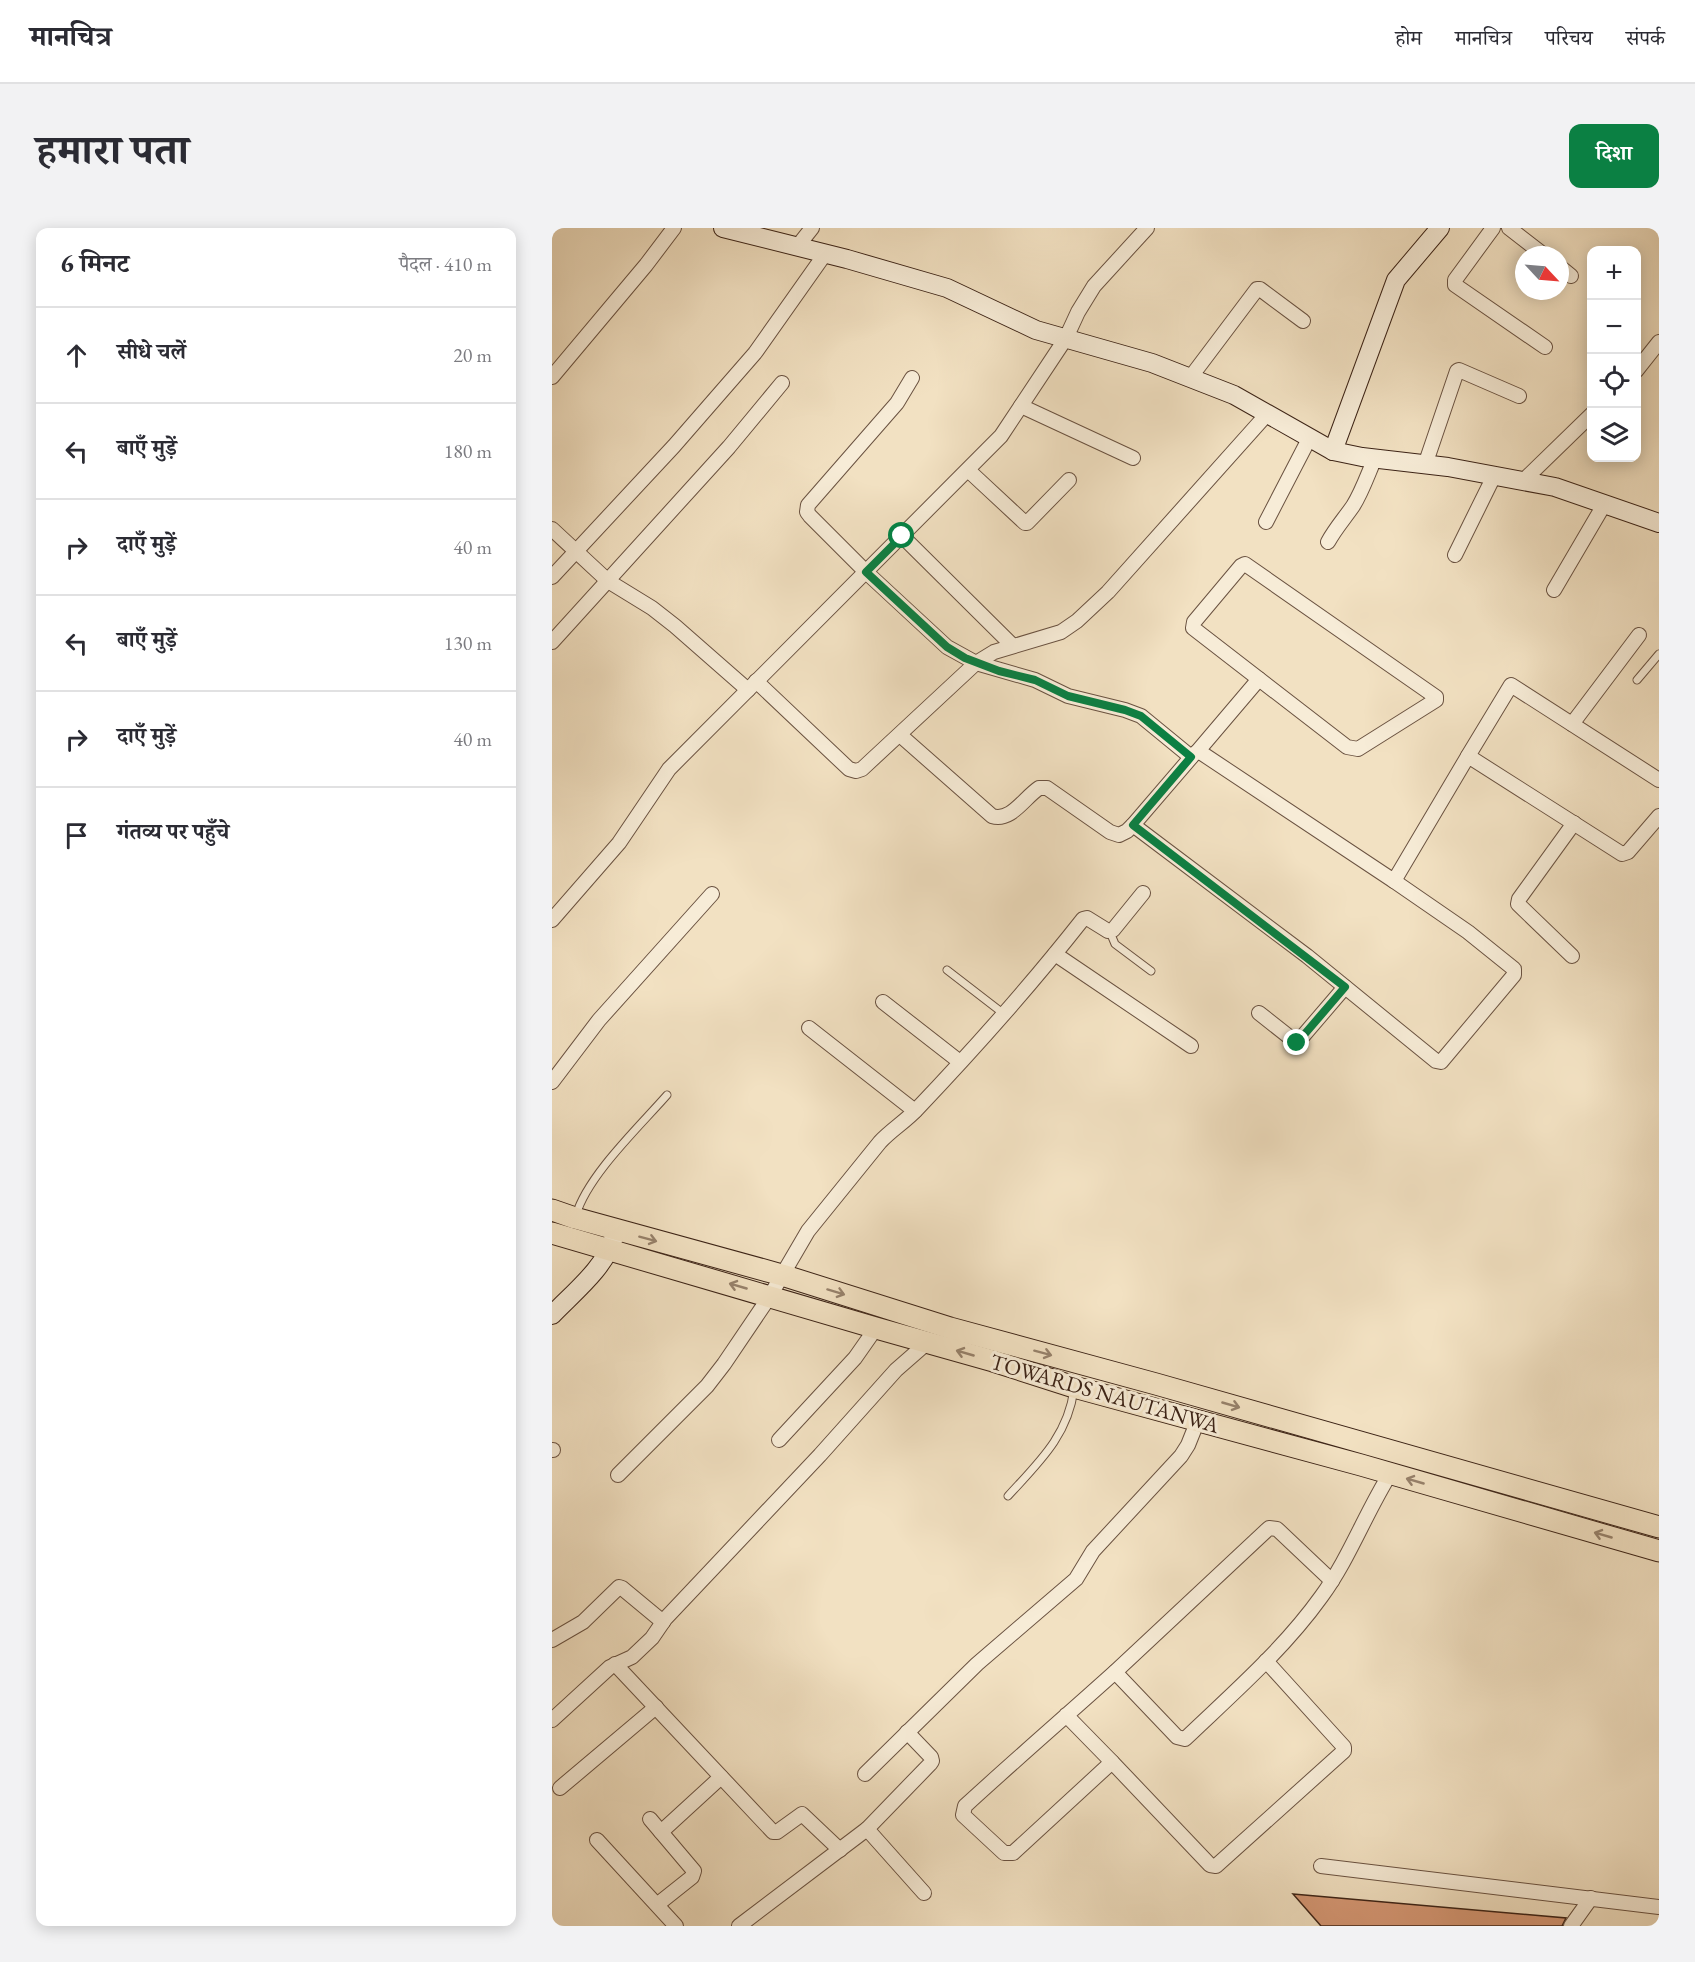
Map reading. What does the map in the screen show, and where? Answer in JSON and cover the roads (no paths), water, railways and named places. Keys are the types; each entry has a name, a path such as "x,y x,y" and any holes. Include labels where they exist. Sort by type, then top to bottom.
{"main road":[{"name":"TOWARDS NAUTANWA","path":"552,1210 566,1230 613,1239 770,1296 1074,1387 1659,1551"},
{"path":"613,1239 782,1275 950,1328 1659,1527"}],"street":[{"path":"552,376 639,274 674,228"},
{"path":"723,228 947,288 1036,330 1152,363 1234,395 1333,451 1555,487 1659,523"},
{"path":"797,247 812,228"},
{"path":"552,920 619,843 669,769 1001,436 1066,338 1078,312 1095,286 1147,228"},
{"path":"1333,451 1396,280 1440,228"},
{"path":"1492,228 1455,280 1455,285 1545,347"},
{"path":"1509,228 1532,246"},
{"path":"552,577 674,446 755,353 825,254"},
{"path":"1190,378 1257,289 1303,321"},
{"path":"1641,365 1659,342"},
{"path":"1425,465 1457,371 1519,396"},
{"path":"912,378 897,403 807,508 810,516 866,572 947,647 976,663 1035,680 1068,696 1141,716 1194,754 1394,881 1468,932 1514,969 1514,975 1441,1062 1436,1061 1345,987 1133,825"},
{"path":"552,642 729,447 782,383"},
{"path":"1021,406 1133,458"},
{"path":"552,529 608,581 652,608 752,686 849,769 856,771 862,769 900,735 935,699 976,663 1012,645 1061,632 1094,606 1268,413"},
{"path":"1523,481 1587,419"},
{"path":"1266,522 1310,437"},
{"path":"1328,542 1353,505 1375,458"},
{"path":"968,470 1025,524 1069,480"},
{"path":"1455,555 1494,476"},
{"path":"1554,590 1605,503"},
{"path":"902,536 1012,645"},
{"path":"1245,564 1436,699 1358,749 1352,749 1259,679 1192,625 1245,564"},
{"path":"1572,724 1639,634"},
{"path":"900,735 992,816 1000,819 1008,816 1039,788 1047,788 1110,832 1119,835 1133,825 1259,679"},
{"path":"1394,881 1511,686 1659,780"},
{"path":"1468,756 1625,854 1659,816"},
{"path":"1572,956 1518,904 1519,898 1574,823"},
{"path":"618,1475 707,1386 737,1347 808,1231 880,1142 915,1111 1004,1014 1085,918 1110,932 1143,892"},
{"path":"552,1082 599,1020 712,894"},
{"path":"1055,954 1191,1046"},
{"path":"1259,1013 1297,1043 1345,987"},
{"path":"883,1002 960,1062"},
{"path":"809,1028 915,1111"},
{"path":"552,1315 590,1277 613,1239"},
{"path":"780,1440 855,1358 876,1328"},
{"path":"552,1720 606,1670 632,1657 652,1638 663,1622 813,1463 896,1370 928,1342"},
{"path":"865,1774 977,1664 1076,1579 1093,1551 1181,1456 1198,1420"},
{"path":"1115,1672 1181,1739 1185,1739 1266,1661 1322,1597 1390,1474"},
{"path":"1112,1762 1013,1853 1004,1853 963,1815 964,1806 1115,1672 1269,1528 1277,1529 1332,1581"},
{"path":"552,1640 583,1622 619,1587 663,1622"},
{"path":"1066,1714 1210,1865 1216,1866 1344,1751 1344,1747 1266,1661"},
{"path":"615,1664 773,1832 777,1832 802,1814 840,1850"},
{"path":"560,1788 656,1707"},
{"path":"739,1926 867,1829 932,1761 931,1757 907,1732"},
{"path":"661,1832 721,1777"},
{"path":"650,1819 694,1873 658,1904"},
{"path":"867,1829 924,1893"},
{"path":"597,1840 676,1926"},
{"path":"1321,1866 1659,1907"},
{"path":"1571,1926 1591,1898"}],"lane":[{"path":"1637,680 1659,654"},
{"path":"1110,932 1115,944 1151,971"},
{"path":"947,970 1004,1014"},
{"path":"566,1230 594,1179 667,1095"},
{"path":"1008,1497 1053,1445 1071,1409 1074,1387"}]}
